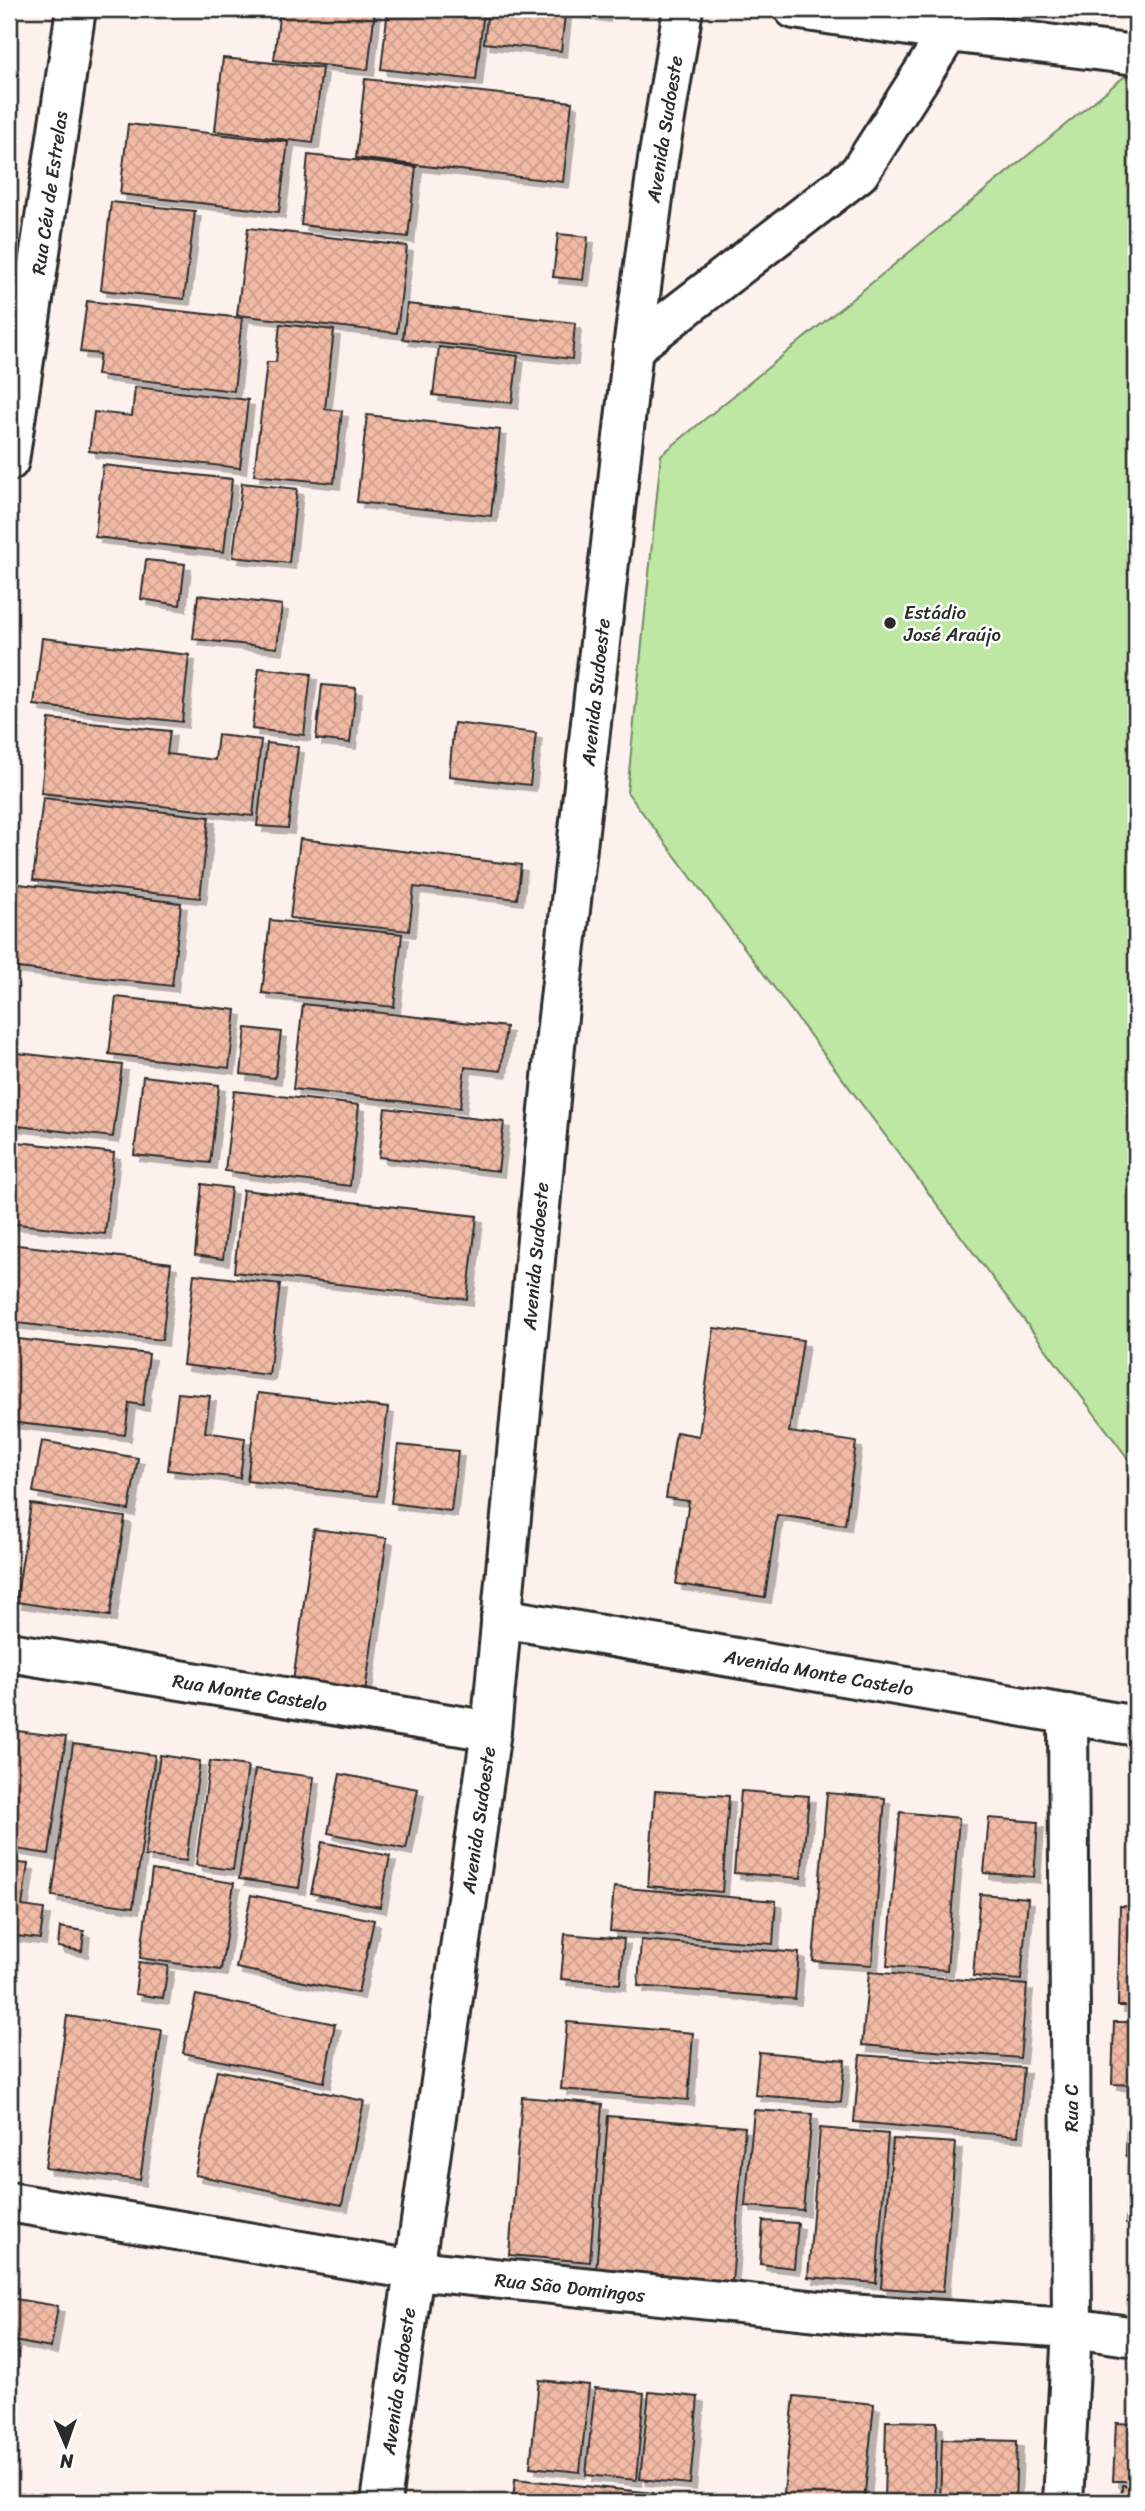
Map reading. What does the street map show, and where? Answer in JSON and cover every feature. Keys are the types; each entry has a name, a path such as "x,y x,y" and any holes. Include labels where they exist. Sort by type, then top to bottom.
{"street":[{"name":"Rua Céu de Estrelas","path":"9,461 76,9"},
{"name":"Avenida Sudoeste","path":"382,2502 491,1731 556,1035 633,348 658,160 683,9"},
{"path":"794,9 949,32 1136,55"},
{"path":"633,348 859,173 949,32"},
{"name":"Avenida Monte Castelo","path":"501,1618 1136,1726"},
{"name":"Rua Monte Castelo","path":"9,1652 491,1731"},
{"name":"Rua C","path":"1063,2502 1072,2328 1068,1714"},
{"name":"Rua São Domingos","path":"9,2202 414,2270 848,2314 1072,2328 1136,2337"}],"green space":[{"name":"Estádio José Araújo","path":"1136,67 1136,1469 627,792 661,455"}],"building":[{"path":"280,9 375,9 368,70 274,60"},
{"path":"388,9 484,9 476,80 381,69"},
{"path":"488,9 565,14 561,51 484,43"},
{"path":"560,9 605,9 604,16"},
{"path":"223,58 322,68 313,143 215,131"},
{"path":"365,79 572,102 563,182 356,158"},
{"path":"128,124 288,142 279,212 120,194"},
{"path":"308,155 416,167 408,237 301,225"},
{"path":"111,202 195,211 184,299 101,290"},
{"path":"248,228 407,246 397,333 237,315"},
{"path":"558,234 588,237 583,280 553,277"},
{"path":"87,301 242,318 234,391 97,375 100,354 80,352"},
{"path":"407,304 575,323 572,359 403,339"},
{"path":"280,324 334,330 325,409 342,411 334,483 254,475 267,362 276,362"},
{"path":"439,347 518,356 512,403 433,395"},
{"path":"135,387 248,400 240,468 89,451 94,412 132,416"},
{"path":"367,415 500,430 491,516 357,502"},
{"path":"103,465 232,479 224,552 95,537"},
{"path":"242,483 297,489 289,563 233,557"},
{"path":"146,560 185,564 180,605 141,599"},
{"path":"198,595 282,605 277,648 193,639"},
{"path":"42,638 189,655 182,722 34,705"},
{"path":"259,668 311,674 304,735 252,729"},
{"path":"322,685 356,688 350,743 316,739"},
{"path":"49,719 170,731 167,754 215,760 218,735 261,740 253,816 41,793"},
{"path":"454,723 536,733 530,785 449,776"},
{"path":"267,743 298,747 288,828 257,826"},
{"path":"43,798 209,817 200,898 33,880"},
{"path":"300,839 521,865 517,899 414,887 409,931 290,918"},
{"path":"19,884 181,903 172,986 10,967"},
{"path":"270,920 402,934 394,1007 262,993"},
{"path":"116,997 236,1010 229,1068 109,1054"},
{"path":"303,1004 506,1027 501,1071 465,1067 460,1108 293,1089"},
{"path":"246,1028 281,1032 275,1078 241,1074"},
{"path":"9,1052 122,1065 113,1137 9,1125"},
{"path":"143,1076 219,1085 210,1163 134,1155"},
{"path":"234,1091 359,1105 350,1186 225,1171"},
{"path":"385,1108 504,1122 498,1171 379,1157"},
{"path":"9,1141 114,1153 105,1234 9,1223"},
{"path":"202,1184 231,1188 223,1259 195,1255"},
{"path":"243,1190 477,1216 467,1299 234,1272"},
{"path":"9,1244 171,1263 162,1340 9,1322"},
{"path":"194,1274 280,1284 269,1375 183,1365"},
{"path":"714,1328 803,1340 789,1432 856,1442 845,1525 777,1515 765,1597 676,1584 689,1501 666,1498 676,1432 699,1436"},
{"path":"9,1338 149,1354 143,1405 129,1403 125,1435 9,1422"},
{"path":"178,1393 210,1396 205,1432 245,1438 240,1478 168,1470"},
{"path":"258,1393 388,1408 377,1496 247,1481"},
{"path":"42,1441 138,1458 129,1510 33,1492"},
{"path":"398,1445 458,1451 451,1511 391,1503"},
{"path":"31,1504 125,1517 110,1616 16,1602"},
{"path":"314,1529 387,1538 365,1692 293,1682"},
{"path":"9,1730 66,1737 49,1854 9,1848"},
{"path":"73,1744 155,1755 133,1907 52,1896"},
{"path":"160,1755 200,1761 186,1861 145,1856"},
{"path":"210,1761 248,1766 233,1870 196,1865"},
{"path":"255,1769 314,1777 299,1888 239,1879"},
{"path":"340,1774 418,1789 406,1849 328,1833"},
{"path":"655,1791 729,1796 722,1892 648,1886"},
{"path":"741,1791 809,1796 801,1878 734,1873"},
{"path":"827,1793 885,1798 872,1965 813,1961"},
{"path":"900,1812 959,1818 947,1970 887,1966"},
{"path":"989,1818 1038,1822 1034,1877 984,1873"},
{"path":"322,1842 390,1856 380,1907 311,1893"},
{"path":"9,1862 28,1864 22,1906 44,1909 40,1939 9,1935"},
{"path":"152,1870 234,1883 221,1970 140,1958"},
{"path":"614,1887 776,1901 773,1944 610,1931"},
{"path":"980,1894 1028,1898 1021,1980 973,1976"},
{"path":"251,1895 374,1920 358,1993 236,1968"},
{"path":"1120,1906 1136,1907 1136,2006 1118,2006"},
{"path":"60,1927 84,1931 82,1951 58,1947"},
{"path":"565,1934 624,1939 620,1984 561,1979"},
{"path":"641,1940 799,1953 795,1999 638,1986"},
{"path":"139,1962 168,1966 163,1998 135,1994"},
{"path":"869,1972 1027,1985 1020,2058 862,2045"},
{"path":"196,1995 335,2024 324,2082 183,2053"},
{"path":"67,2016 162,2030 140,2180 45,2168"},
{"path":"567,2022 693,2033 688,2100 561,2089"},
{"path":"1114,2022 1136,2022 1136,2085 1112,2084"},
{"path":"759,2052 845,2060 841,2102 755,2095"},
{"path":"860,2055 1024,2068 1018,2136 854,2122"},
{"path":"217,2070 364,2101 342,2205 195,2175"},
{"path":"1128,2088 1136,2089 1136,2157 1126,2156"},
{"path":"522,2097 602,2104 590,2262 509,2255"},
{"path":"754,2110 812,2114 803,2210 745,2206"},
{"path":"608,2116 745,2127 732,2282 596,2272"},
{"path":"820,2128 888,2134 876,2283 808,2277"},
{"path":"893,2139 956,2143 943,2292 881,2288"},
{"path":"1128,2163 1136,2163 1136,2225 1126,2224"},
{"path":"763,2221 798,2223 794,2268 760,2264"},
{"path":"9,2298 58,2306 51,2348 14,2341 9,2373"},
{"path":"539,2380 589,2385 580,2472 530,2467"},
{"path":"595,2388 644,2393 636,2480 586,2475"},
{"path":"649,2392 698,2397 690,2484 640,2479"},
{"path":"794,2396 874,2404 864,2502 783,2502"},
{"path":"886,2421 937,2422 935,2502 884,2502"},
{"path":"1116,2423 1136,2424 1136,2481 1113,2481"},
{"path":"942,2439 1017,2441 1015,2502 940,2502"},
{"path":"515,2479 653,2493 652,2502 513,2502"},
{"path":"1122,2485 1136,2486 1136,2502 1121,2502"}],"place":[{"name":"Estádio José Araújo","path":"890,623"}]}
